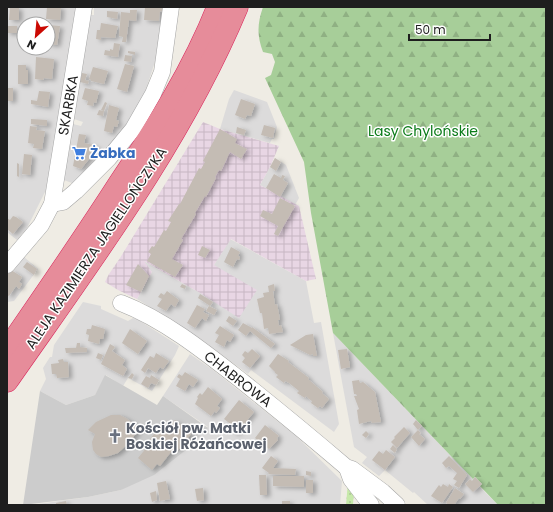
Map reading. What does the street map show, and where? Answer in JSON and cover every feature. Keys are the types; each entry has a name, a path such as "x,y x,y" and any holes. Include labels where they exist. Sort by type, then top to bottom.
{"highway":[{"name":"ALEJA KAZIMIERZA JAGIELLOŃCZYKA","path":"7,350 69,261 155,130 190,69 218,7"},
{"name":"ALEJA KAZIMIERZA JAGIELLOŃCZYKA","path":"7,381 143,182 215,58 237,7"}],"street":[{"name":"SKARBKA","path":"7,265 41,225 52,204 84,7"},
{"path":"52,204 63,202 76,191 109,158 133,128 153,94 162,72 171,7"},
{"name":"CHABROWA","path":"121,303 138,310 190,342 215,360 346,467 352,469 396,505"},
{"name":"CHABROWA","path":"346,467 351,479 371,505"}],"shaded area":[{"path":"7,7 76,7 47,188 27,228 17,240 7,232"},
{"path":"94,7 165,7 162,40 139,111 77,185 64,180 73,124 81,126 83,122 74,119 90,15 94,15"},
{"path":"234,90 267,102 277,127 274,139 272,139 270,143 220,129 229,99"},
{"path":"203,122 220,129 279,146 260,185 299,206 316,279 306,281 231,239 214,265 257,290 239,318 200,293 144,261 152,272 137,299 105,282"},
{"path":"275,158 286,165 299,198 295,205 260,185"},
{"path":"230,239 306,281 314,323 321,322 339,424 334,432 251,370 248,374 202,340 137,299 152,272 142,260 200,293 214,265"},
{"path":"24,257 38,269 14,301 7,302 7,275 11,270 13,271"},
{"path":"83,302 101,306 101,309 128,321 133,318 137,319 179,346 175,355 152,391 128,378 123,386 106,375 95,395 66,405 40,391 46,379 43,368 50,357 52,357 54,345"},
{"path":"333,333 473,479 475,477 482,484 480,487 498,505 428,505 414,492 413,493 385,470 379,476 362,463 367,457 354,447"},
{"path":"190,354 213,370 296,436 342,481 340,505 31,505 88,497 121,490 208,427 163,396"},
{"path":"105,375 157,405 163,396 208,428 187,449 154,475 121,490 88,497 23,505 40,391 66,405 95,395"}],"green space":[{"name":"Lasy Chylońskie","path":"263,7 546,7 546,505 498,505 480,486 482,484 475,477 473,479 333,333 311,213 304,162 265,78 271,75 275,62 272,54 263,52 260,41 258,30"},
{"path":"348,482 354,490 353,505 346,505"}],"building":[{"path":"10,7 19,8 19,16 16,16 16,20 9,20"},
{"path":"47,7 61,7 60,20 56,20 56,16 46,16"},
{"path":"145,7 164,7 164,12 160,11 159,21 144,20"},
{"path":"130,10 137,10 136,21 129,20 126,42 122,42 123,37 119,36 121,12 130,13"},
{"path":"107,11 118,12 117,19 107,17"},
{"path":"101,23 118,26 115,38 101,37 101,40 96,39 97,30 100,30"},
{"path":"7,26 16,26 16,33 7,33"},
{"path":"56,26 60,26 56,45"},
{"path":"114,43 120,44 118,57 104,55 105,50 113,50"},
{"path":"128,51 135,52 135,55 128,53"},
{"path":"125,55 132,56 131,62 124,61"},
{"path":"36,57 54,59 52,79 35,79"},
{"path":"125,64 134,66 127,92 117,89"},
{"path":"18,65 26,65 26,70 28,70 28,84 18,84"},
{"path":"93,67 108,71 104,84 91,81 89,79"},
{"path":"82,73 87,74 85,80 89,81 88,84 80,82"},
{"path":"7,88 13,88 13,101 7,101"},
{"path":"85,88 99,91 96,103 94,102 93,106 87,105 88,101 82,99"},
{"path":"39,91 50,92 48,107 31,104 31,100 37,101"},
{"path":"241,99 255,104 251,116 247,115 245,119 235,115"},
{"path":"105,102 107,103 104,111 101,110"},
{"path":"109,105 119,108 116,120 119,121 117,127 114,126 112,133 104,131"},
{"path":"99,110 104,111 103,116 97,115"},
{"path":"31,119 47,120 47,126 31,124"},
{"path":"264,125 275,128 273,138 261,135"},
{"path":"30,126 37,127 36,130 45,131 42,149 33,148 34,144 28,143"},
{"path":"237,127 246,130 244,135 236,133"},
{"path":"220,129 237,139 235,143 247,149 241,159 230,152 221,171 219,170 215,177 216,178 206,197 205,196 195,213 196,214 181,239 183,240 172,259 183,265 175,277 147,261 151,254 148,252 152,246 154,247 164,230 166,231 171,222 168,221 180,204 199,168 201,169 205,162 203,161"},
{"path":"79,134 86,135 84,143 94,145 98,148 81,169 73,166"},
{"path":"24,154 32,155 30,175 22,174"},
{"path":"275,158 281,162 276,171 270,167"},
{"path":"17,163 19,164 19,177 17,176"},
{"path":"274,174 281,178 282,175 285,176 283,180 288,183 280,197 266,188"},
{"path":"280,198 295,206 278,236 274,234 278,226 260,216 263,210 272,214"},
{"path":"13,216 23,222 13,234 7,229 7,218 10,220"},
{"path":"202,246 210,250 205,258 198,255"},
{"path":"231,247 240,252 238,256 240,257 239,260 237,259 233,267 224,262"},
{"path":"27,262 37,269 34,275 23,267"},
{"path":"138,264 149,276 141,292 126,285"},
{"path":"11,270 22,277 19,282 22,284 19,289 16,286 9,296 7,295 7,275"},
{"path":"182,284 186,286 185,289 180,287"},
{"path":"274,284 275,291 273,291 275,305 277,304 280,320 278,320 279,326 281,325 283,332 269,334 268,328 264,329 262,313 260,313 257,299 264,297 263,293 269,292 268,286"},
{"path":"167,291 179,300 175,307 171,304 166,311 157,306 162,299 158,297 161,293 164,295"},
{"path":"200,294 213,302 210,306 198,298"},
{"path":"197,305 205,309 203,312 209,315 206,321 202,318 195,328 187,323"},
{"path":"209,306 217,310 214,315 206,311"},
{"path":"229,316 237,321 233,326 226,321"},
{"path":"243,323 252,327 275,344 271,348 250,331 246,336 238,330"},
{"path":"92,325 105,329 103,339 100,339 99,344 88,341 89,335 86,334 87,329 91,329"},
{"path":"220,326 234,335 230,342 227,340 224,347 215,342 219,335 215,333"},
{"path":"130,329 147,341 138,354 122,343"},
{"path":"313,334 317,356 313,356 313,354 310,355 290,345 306,335"},
{"path":"77,343 80,343 80,347 87,348 87,352 66,353 65,348 76,348"},
{"path":"110,344 115,347 112,351 125,360 122,365 127,369 123,376 101,364"},
{"path":"252,349 260,356 250,368 242,362 245,358 242,355 245,351 248,353"},
{"path":"347,349 350,367 341,369 338,350"},
{"path":"98,353 103,355 101,360 96,358"},
{"path":"156,353 169,361 163,369 160,367 156,373 148,368 145,373 141,370 150,356 154,358"},
{"path":"278,354 309,378 308,379 329,399 322,408 320,406 318,408 311,403 312,401 306,396 305,398 297,393 299,391 289,383 285,381 284,383 276,377 278,375 269,366"},
{"path":"63,359 64,362 68,362 69,377 57,378 56,374 52,374 51,364 59,363 58,360"},
{"path":"185,372 198,380 193,387 189,384 185,391 176,386 180,379 177,377 179,374 182,376"},
{"path":"132,373 134,375 132,379 128,378"},
{"path":"151,375 159,380 156,385 151,383 148,388 141,384 146,376 150,378"},
{"path":"359,380 360,383 363,382 375,392 381,422 372,423 371,421 359,424 357,410 359,409 354,396 357,396 354,394 352,381"},
{"path":"208,387 222,399 217,406 220,408 211,416 195,404 200,393 202,395"},
{"path":"239,400 254,412 236,434 229,428 232,425 224,419"},
{"name":"Kościół pw. Matki Boskiej Różańcowej","path":"111,415 120,415 139,428 131,441 118,453 101,457 93,450 92,442 95,434 88,430 96,422"},
{"path":"175,420 191,434 178,450 175,447 160,466 157,464 152,470 138,458 152,441 150,439 163,423 168,428"},
{"path":"416,420 422,426 418,430 413,424"},
{"path":"265,425 279,436 277,438 278,440 269,449 255,438"},
{"path":"404,427 410,433 397,448 391,442"},
{"path":"418,430 421,433 419,434 425,439 419,446 411,437"},
{"path":"366,431 369,434 366,438 362,435"},
{"path":"393,445 397,449 395,453 390,449"},
{"path":"386,450 395,457 385,470 372,460 379,451 383,454"},
{"path":"271,456 278,461 273,468 296,469 295,475 268,474 269,473 262,468"},
{"path":"449,456 467,475 459,488 454,485 457,481 453,479 457,473 449,466 446,468 442,463"},
{"path":"306,471 311,472 311,476 306,475"},
{"path":"259,475 266,475 267,495 260,495"},
{"path":"273,476 304,476 304,487 273,486"},
{"path":"475,477 482,484 473,492 465,484 470,479 472,481"},
{"path":"306,480 313,480 313,493 306,493"},
{"path":"166,481 170,499 160,501 157,483"},
{"path":"443,484 448,487 449,484 453,487 442,503 431,496 439,485 441,487"},
{"path":"203,488 204,500 197,501 195,489"},
{"path":"455,488 464,494 454,505 449,505 446,503"},
{"path":"156,491 157,500 152,502 150,493"},
{"path":"66,501 67,505 56,505 56,503"},
{"path":"282,501 290,501 290,505 282,505"}],"place":[{"name":"Żabka","path":"79,153"},
{"name":"Kościół pw. Matki Boskiej Różańcowej","path":"115,436"}]}
